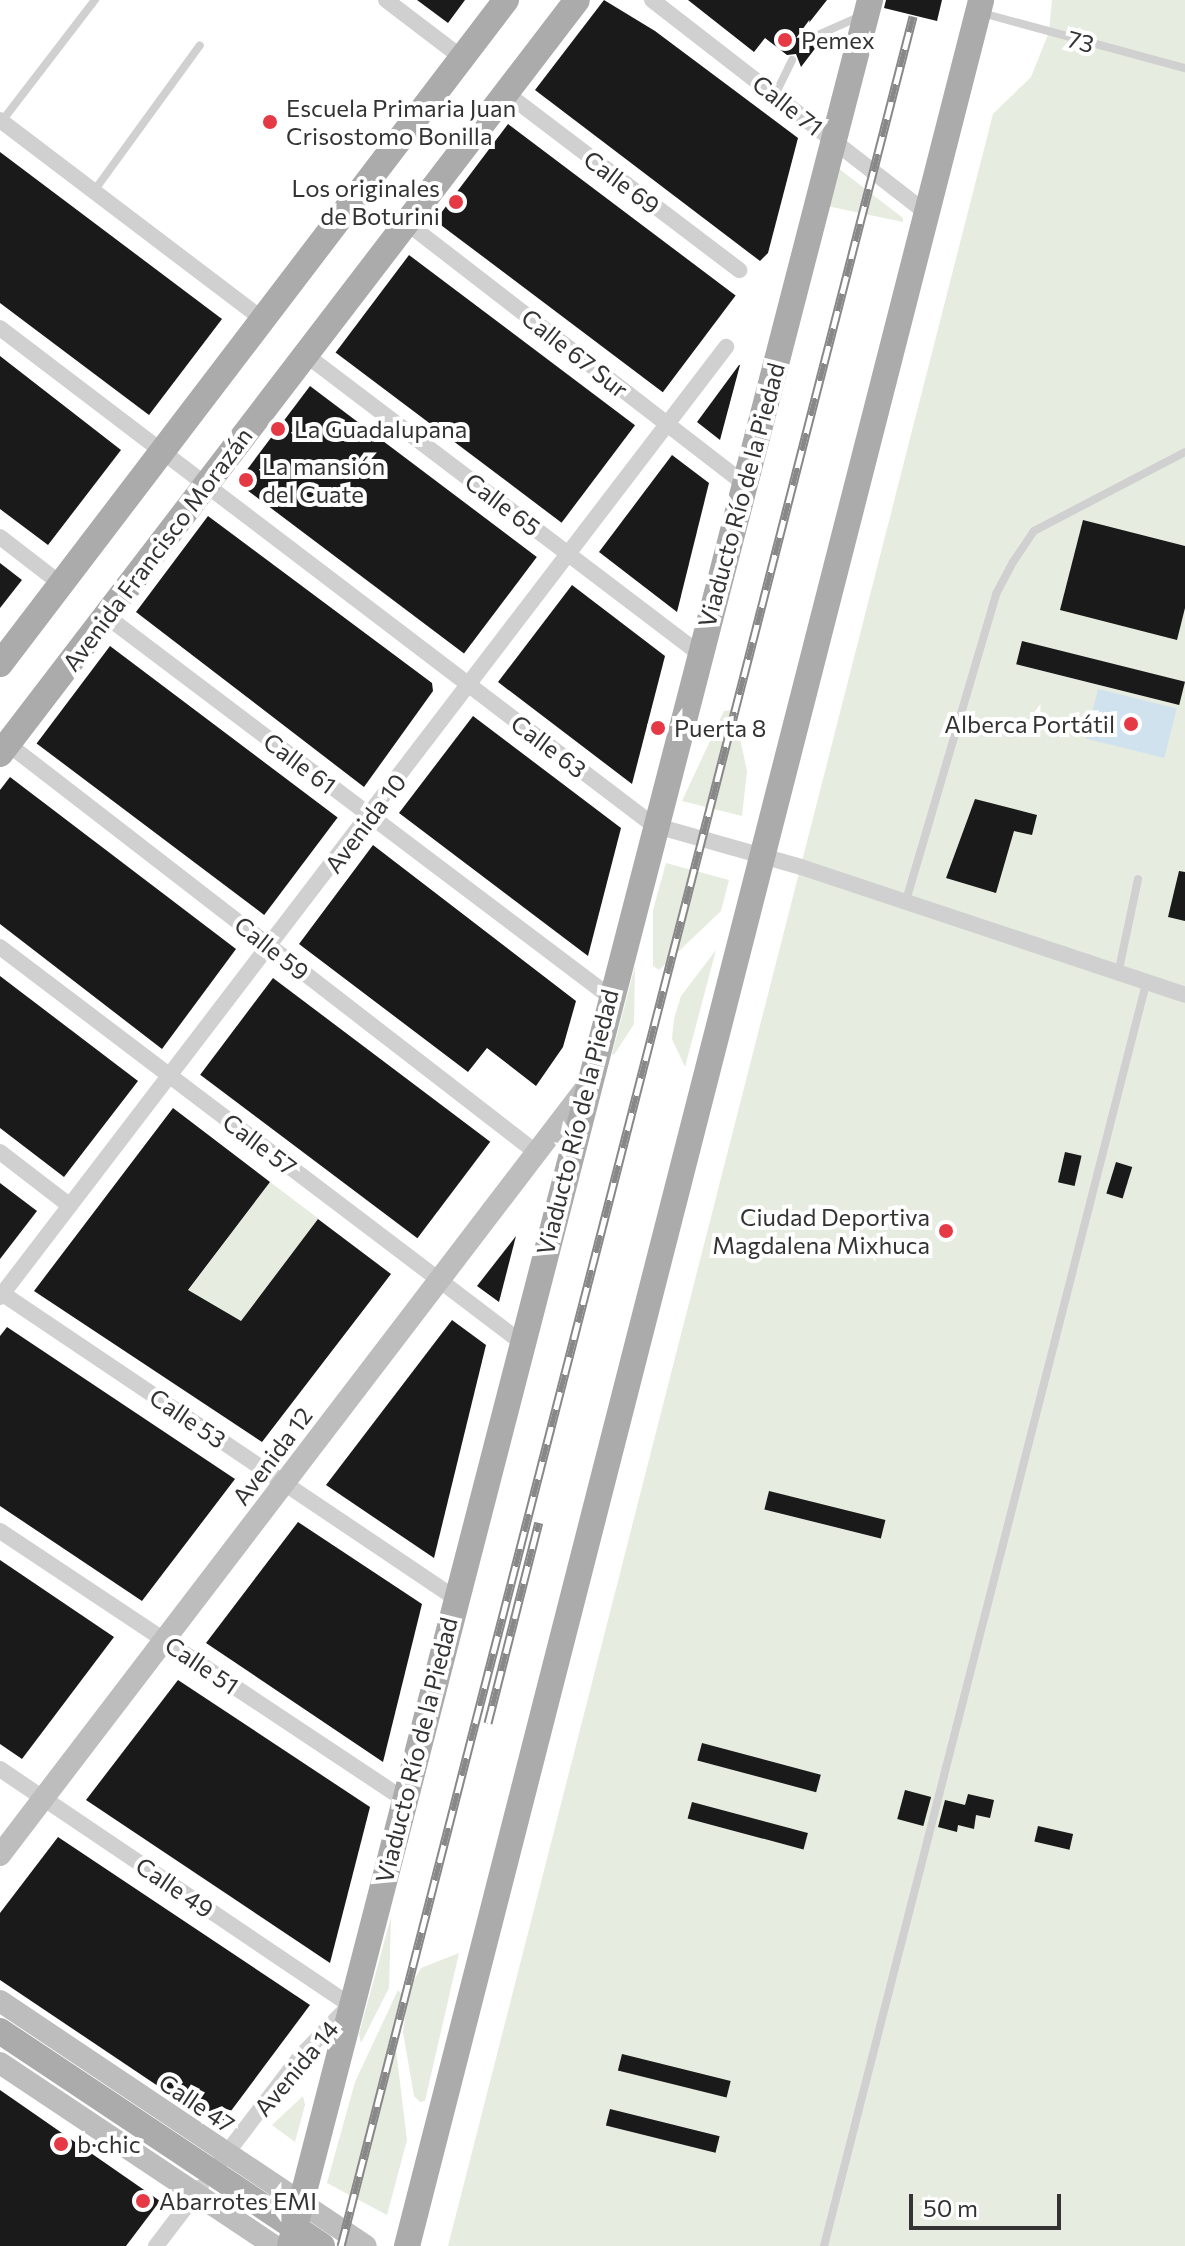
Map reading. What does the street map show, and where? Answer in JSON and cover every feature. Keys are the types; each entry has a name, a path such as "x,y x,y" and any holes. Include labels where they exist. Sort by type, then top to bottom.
{"main road":[{"path":"0,664 506,0"},
{"name":"Avenida Francisco Morazán","path":"4,749 577,0"},
{"path":"407,2246 924,211 979,6"},
{"name":"Viaducto Río de la Piedad","path":"290,2246 653,825 868,7"},
{"path":"0,2031 322,2246"}],"street":[{"path":"386,0 462,58"},
{"name":"Calle 71","path":"652,0 924,211"},
{"name":"Calle 69","path":"506,93 739,270"},
{"path":"1,122 262,319"},
{"name":"Calle 67 Sur","path":"407,223 743,483"},
{"name":"Calle 63","path":"0,328 653,825 1185,995"},
{"name":"Avenida 10","path":"1,1294 355,837 726,347"},
{"name":"Calle 65","path":"306,355 699,653"},
{"path":"0,537 61,584"},
{"name":"Calle 61","path":"106,616 609,996"},
{"name":"Calle 59","path":"4,749 270,946 537,1153"},
{"name":"Calle 57","path":"0,947 521,1342"},
{"name":"Avenida 12","path":"0,1855 585,1089"},
{"path":"0,1152 70,1206"},
{"name":"Calle 53","path":"1,1294 455,1598"},
{"name":"Calle 51","path":"0,1531 403,1799"},
{"name":"Calle 49","path":"0,1769 350,2005"},
{"name":"Calle 47","path":"0,2001 366,2246"},
{"name":"Avenida 14","path":"156,2246 300,2057 350,2005"},
{"path":"0,2063 196,2194 250,2239 274,2246"}],"lane":[{"path":"1,122 95,0"},
{"name":"73","path":"979,6 1185,68"},
{"path":"809,39 816,31 868,7"},
{"path":"94,191 200,45"},
{"path":"775,95 792,60"},
{"path":"905,905 996,594 1013,562 1034,531 1185,452"},
{"path":"1118,975 1138,879"},
{"path":"824,2246 1146,984"}],"shaded area":[{"name":"Ciudad Deportiva Magdalena Mixhuca","path":"1052,0 1185,0 1185,2246 448,2246 993,114 1031,77 1049,32"},
{"path":"838,168 903,218 903,222 827,206"},
{"path":"734,710 747,771 742,816 682,801 724,711"},
{"path":"666,863 729,880 721,911 659,970 653,966 653,910"},
{"path":"716,950 685,1067 672,1039 674,1019 681,996"},
{"path":"635,966 634,1024 614,1055 612,1054"},
{"path":"270,1182 319,1219 237,1327 188,1291"},
{"path":"391,1917 389,1988 361,2043 359,2034"},
{"path":"459,1953 425,2101 420,2102 414,2096 403,2032 409,1989 421,1968"},
{"path":"398,1990 402,1995 394,2033 407,2140 387,2215 327,2183 355,2082"},
{"path":"303,2096 305,2105 295,2142 272,2125"}],"water":[{"name":"Alberca Portátil","path":"1098,689 1177,709 1164,758 1086,738"}],"building":[{"path":"417,0 465,0 448,23"},
{"path":"604,0 655,31 798,138 768,253 760,261 535,90"},
{"path":"688,0 827,0 801,33 804,44 817,46 801,67 796,54 787,55 765,38 754,52"},
{"path":"886,0 942,0 937,21 884,8"},
{"path":"508,124 736,296 663,392 435,221"},
{"path":"0,152 222,319 149,415 0,303"},
{"path":"409,255 635,425 562,523 336,352"},
{"path":"0,356 121,450 48,545 0,509"},
{"path":"740,365 720,440 697,422"},
{"path":"310,386 537,557 464,654 237,483"},
{"path":"672,455 709,483 677,612 599,552"},
{"path":"208,516 432,683 433,691 364,787 136,612"},
{"path":"1083,520 1185,546 1185,608 1177,640 1060,610"},
{"path":"0,563 22,580 0,608"},
{"path":"572,585 665,656 632,784 498,682"},
{"path":"1022,641 1185,682 1179,705 1016,664"},
{"path":"110,646 338,818 264,915 37,743"},
{"path":"473,716 621,828 588,956 399,813"},
{"path":"10,777 236,949 162,1049 0,924 0,790"},
{"path":"975,799 1037,815 1032,835 1014,831 996,893 946,878"},
{"path":"373,845 576,1001 563,1047 536,1086 487,1048 468,1072 299,944"},
{"path":"1179,871 1185,872 1185,921 1168,917"},
{"path":"0,976 138,1081 64,1177 0,1128"},
{"path":"273,978 490,1142 417,1238 200,1075"},
{"path":"173,1108 270,1182 188,1290 241,1321 318,1219 391,1274 262,1442 34,1291"},
{"path":"1065,1152 1082,1156 1075,1186 1058,1182"},
{"path":"1116,1162 1132,1167 1123,1199 1106,1194"},
{"path":"0,1183 37,1211 0,1259"},
{"path":"516,1236 499,1302 477,1286"},
{"path":"452,1320 486,1345 434,1558 326,1485"},
{"path":"7,1327 235,1479 142,1601 0,1506 0,1336"},
{"path":"769,1491 885,1520 881,1538 764,1509"},
{"path":"298,1522 422,1604 383,1762 206,1643"},
{"path":"0,1560 114,1637 22,1759 0,1744"},
{"path":"178,1680 370,1807 330,1963 86,1800"},
{"path":"702,1743 821,1775 816,1792 697,1760"},
{"path":"905,1790 931,1797 923,1826 897,1819"},
{"path":"968,1794 994,1800 990,1818 976,1815 974,1829 958,1825 957,1832 938,1827 945,1800 965,1805"},
{"path":"692,1802 808,1833 804,1849 688,1818"},
{"path":"1038,1826 1073,1834 1069,1850 1034,1842"},
{"path":"58,1837 310,2005 219,2127 0,1980 0,1913"},
{"path":"622,2054 731,2081 727,2098 618,2070"},
{"path":"0,2090 160,2201 126,2246 0,2246"},
{"path":"610,2109 720,2136 716,2153 606,2125"}],"railway":[{"path":"341,2246 913,16"},
{"path":"488,1723 539,1522"}],"place":[{"name":"Pemex","path":"785,40"},
{"name":"Escuela Primaria Juan Crisostomo Bonilla","path":"270,122"},
{"name":"Los originales de Boturini","path":"456,202"},
{"name":"La Guadalupana","path":"278,429"},
{"name":"La mansión del Cuate","path":"246,480"},
{"name":"Alberca Portátil","path":"1131,724"},
{"name":"Puerta 8","path":"658,728"},
{"name":"Ciudad Deportiva Magdalena Mixhuca","path":"946,1231"},
{"name":"b·chic","path":"61,2144"},
{"name":"Abarrotes EMI","path":"143,2201"}]}
